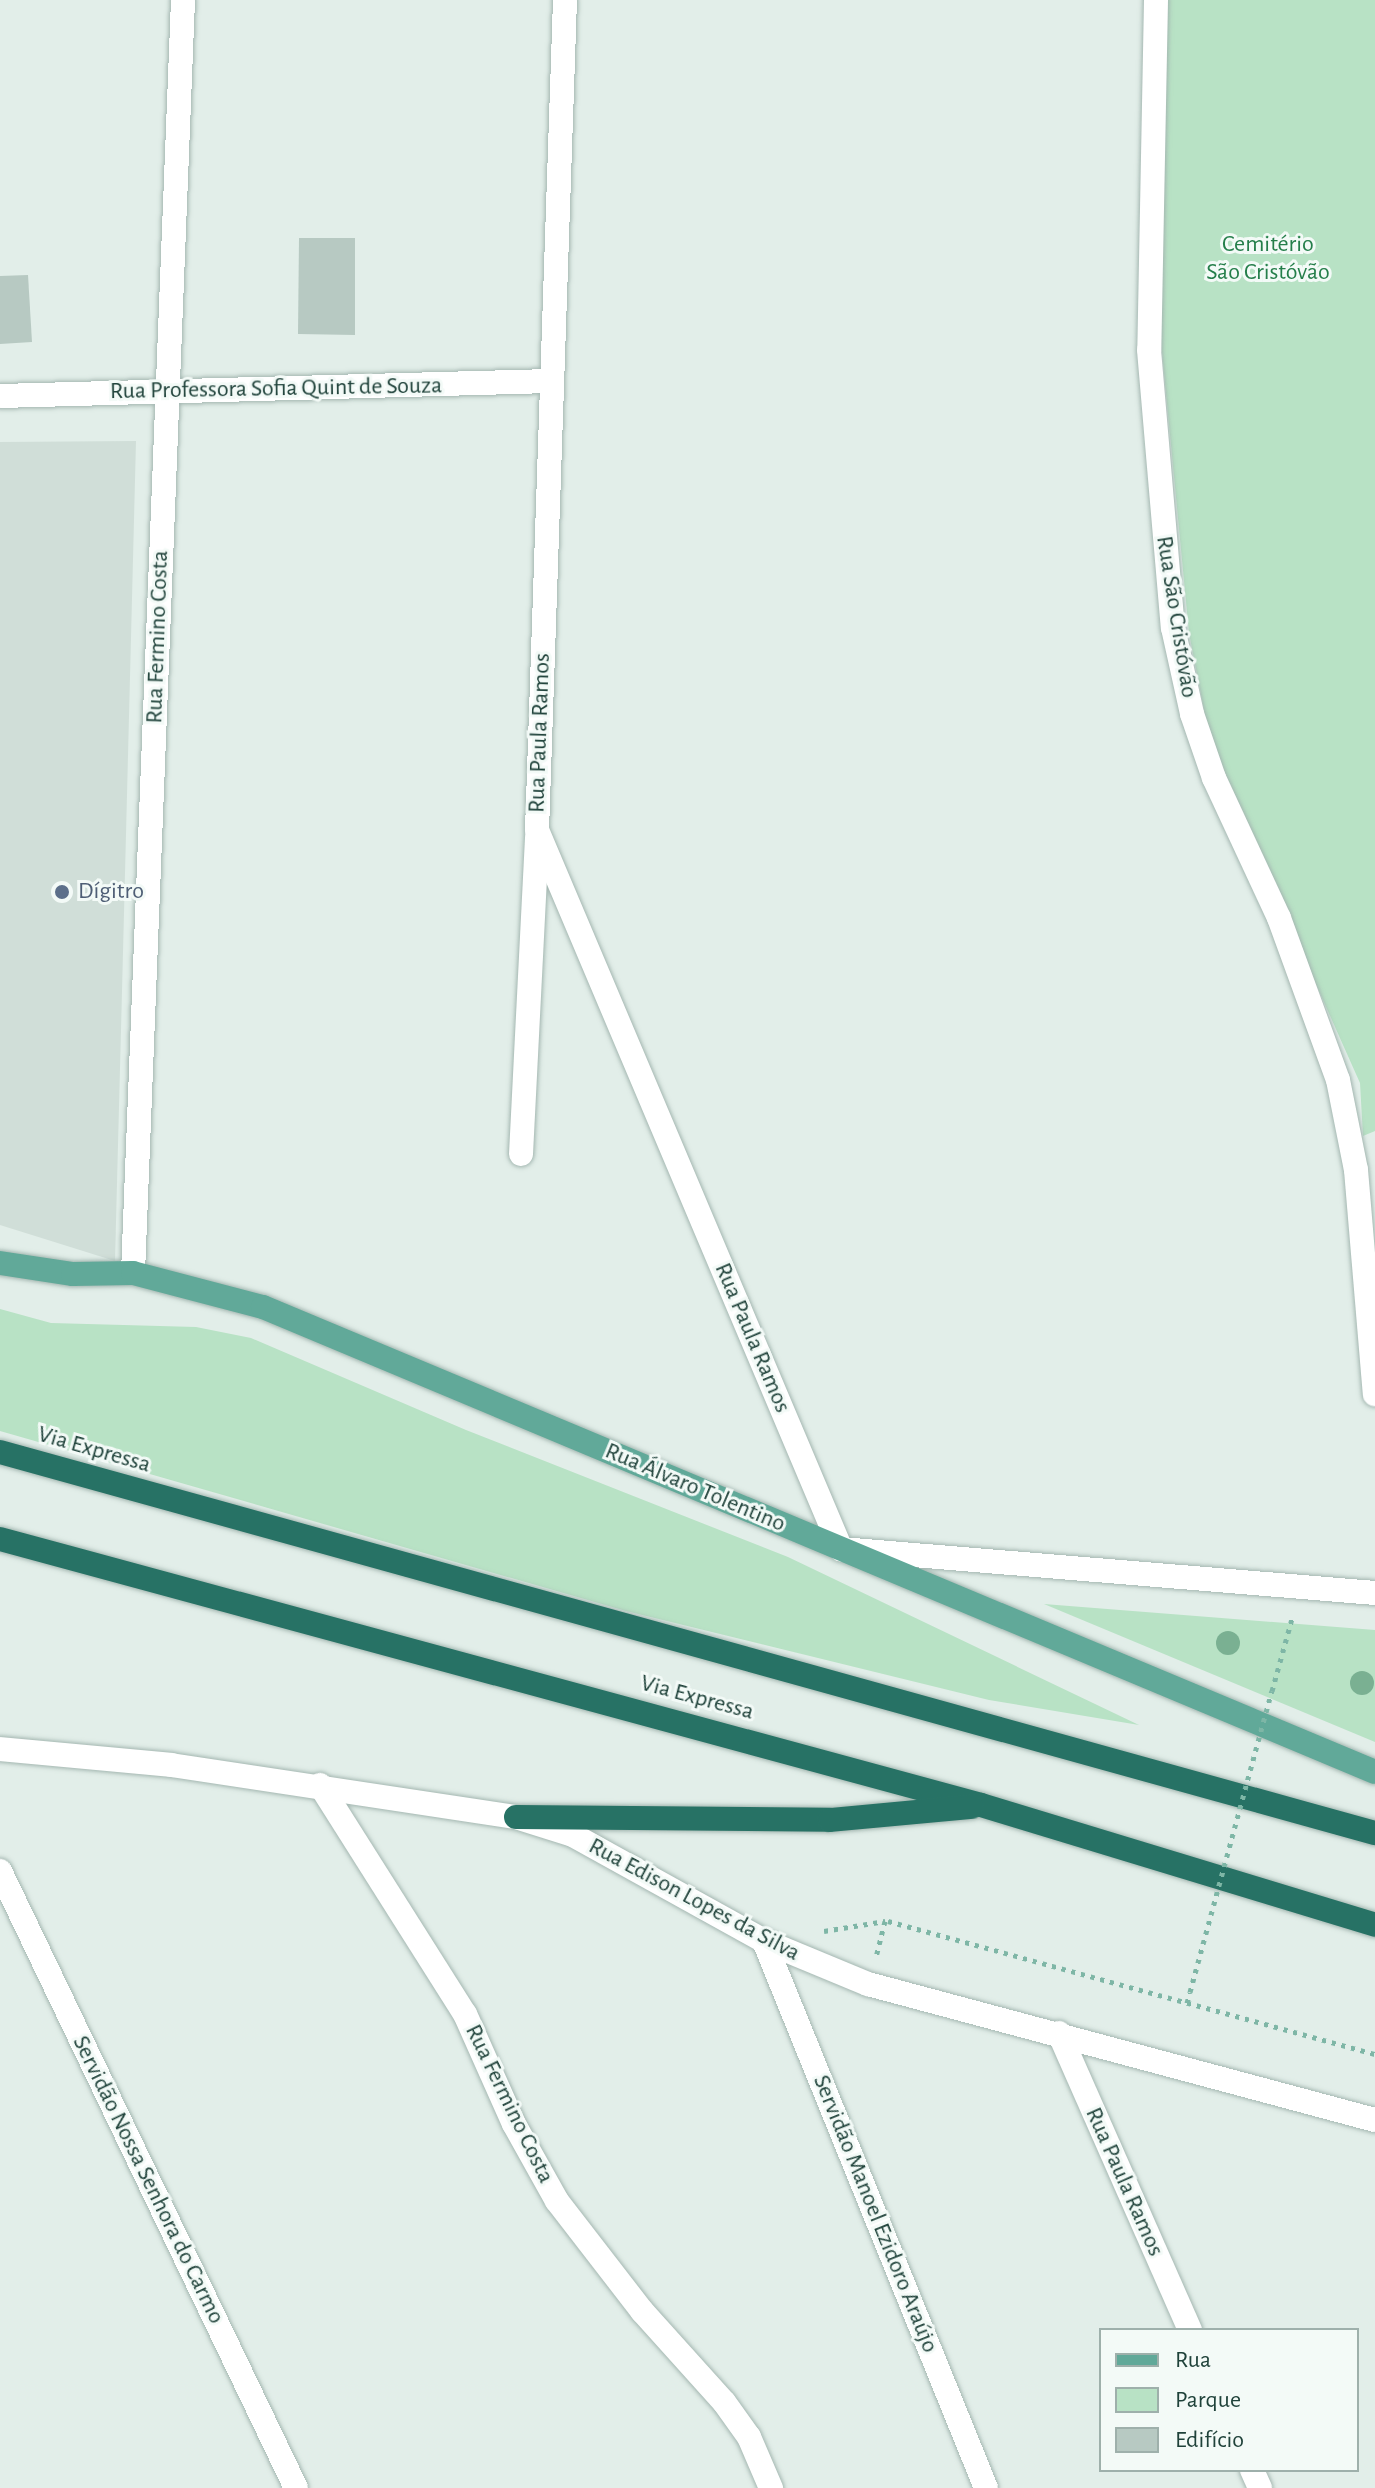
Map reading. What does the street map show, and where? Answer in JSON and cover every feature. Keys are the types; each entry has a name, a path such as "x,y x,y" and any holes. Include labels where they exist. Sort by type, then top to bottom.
{"highway":[{"name":"Via Expressa","path":"0,1452 1375,1833"},
{"name":"Via Expressa","path":"0,1539 981,1805 1375,1925"},
{"path":"516,1817 830,1820 981,1805"}],"main road":[{"name":"Rua Álvaro Tolentino","path":"0,1263 73,1274 133,1273 263,1307 1375,1772"}],"street":[{"name":"Rua Fermino Costa","path":"133,1273 183,0"},
{"name":"Rua Paula Ramos","path":"565,0 537,830 841,1549"},
{"name":"Rua São Cristóvão","path":"1156,0 1149,350 1173,628 1192,714 1214,778 1279,918 1323,1035 1366,1166 1375,1394"},
{"name":"Rua Professora Sofia Quint de Souza","path":"0,396 551,381"},
{"path":"521,1154 537,830"},
{"path":"841,1549 1375,1593"},
{"name":"Rua Edison Lopes da Silva","path":"0,1749 320,1785 516,1817 573,1835 626,1861 764,1941 868,1984 1375,2120"},
{"name":"Rua Fermino Costa","path":"320,1785 465,2014 514,2124 557,2201 642,2311 724,2402 749,2437 771,2488"},
{"name":"Servidão Nossa Senhora do Carmo","path":"0,1871 296,2488"},
{"name":"Servidão Manoel Ezidoro Araújo","path":"764,1941 986,2488"},
{"name":"Rua Paula Ramos","path":"1059,2033 1189,2328"}],"path":[{"path":"1187,2003 1300,1587"},
{"path":"888,1921 1375,2054"}],"shaded area":[{"name":"Dígitro","path":"136,441 115,1261 0,1225 0,442"}],"green space":[{"name":"Cemitério São Cristóvão","path":"1168,0 1375,0 1375,1131 1363,1136 1360,1083 1212,751 1189,633 1159,320"},
{"path":"0,1309 51,1323 196,1327 251,1338 466,1430 788,1557 1139,1725 989,1700 626,1611 0,1431"},
{"path":"1044,1604 1375,1630 1375,1742"}],"building":[{"path":"299,238 355,238 355,335 298,334"},
{"path":"28,275 32,342 0,344 0,276"}],"place":[{"name":"Dígitro","path":"62,892"}]}
